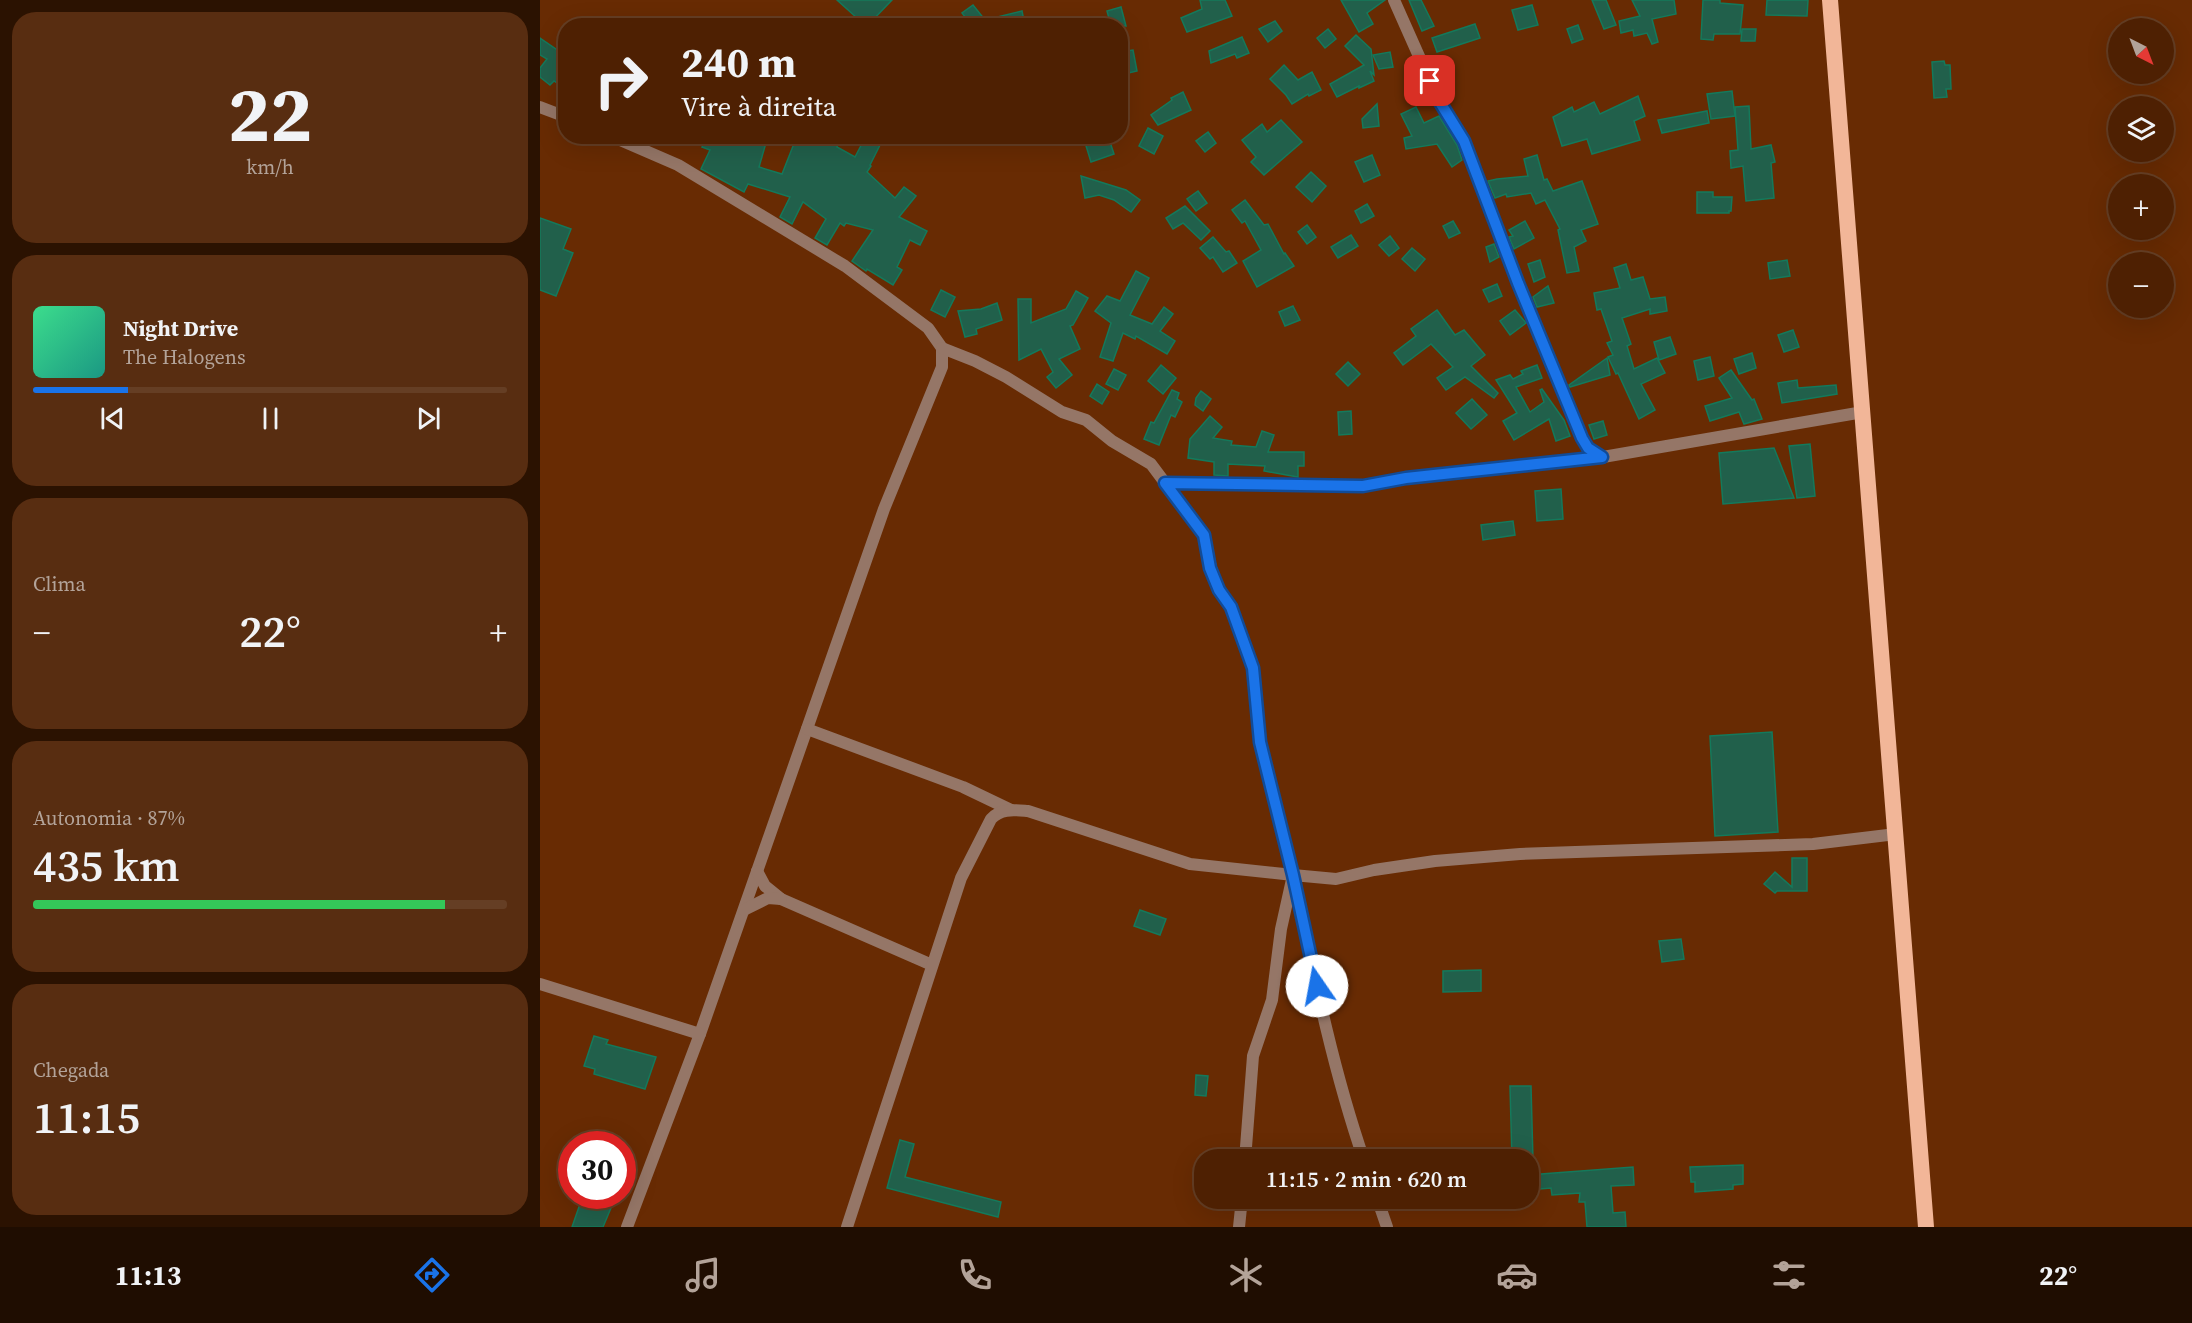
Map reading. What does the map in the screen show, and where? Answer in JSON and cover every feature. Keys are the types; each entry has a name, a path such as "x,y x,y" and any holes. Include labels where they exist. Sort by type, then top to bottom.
{"highway":[{"path":"1830,0 1926,1227"}],"street":[{"path":"1394,0 1438,99 1464,141 1518,283 1582,438 1588,448 1602,457"},
{"path":"540,107 558,114"},
{"path":"629,144 678,165 845,266 928,328 942,348 1006,377 1062,412 1086,420 1112,441 1151,464 1204,535 1210,568 1219,590 1231,607 1253,668 1260,742 1293,875 1321,1008 1360,1149"},
{"path":"627,1227 700,1034 884,509 942,367 942,348"},
{"path":"1165,483 1363,486 1406,478 1602,457 1863,412"},
{"path":"807,729 963,787 1011,810"},
{"path":"847,1227 962,878 991,819 997,813 1011,810 1028,811 1190,864 1336,879 1374,870 1435,861 1520,854 1813,844 1896,834"},
{"path":"757,871 765,886 781,899 932,965"},
{"path":"1246,1149 1253,1056 1272,1000 1281,929 1293,875"},
{"path":"744,910 768,898 781,899"},
{"path":"540,984 700,1034"},
{"path":"1239,1227 1241,1209"},
{"path":"1381,1209 1387,1227"}],"building":[{"path":"837,0 892,0 875,18 857,18"},
{"path":"1200,0 1225,0 1232,16 1187,32 1181,18 1202,9"},
{"path":"1341,0 1385,0 1367,13 1373,24 1359,32"},
{"path":"1409,0 1421,0 1434,26 1422,31"},
{"path":"1592,0 1606,0 1616,25 1604,29"},
{"path":"1632,0 1674,0 1676,14 1652,19 1658,42 1652,44 1647,33 1634,36 1633,30 1621,33 1619,21 1640,16"},
{"path":"1703,0 1720,0 1720,3 1743,5 1740,34 1714,34 1713,40 1701,39"},
{"path":"1767,0 1808,0 1807,16 1766,15"},
{"path":"973,5 983,18 966,18 962,13"},
{"path":"1532,5 1538,25 1518,30 1512,10"},
{"path":"1121,7 1124,18 1109,18 1107,11"},
{"path":"1022,11 1023,18 993,18"},
{"path":"1275,21 1282,31 1268,42 1259,29"},
{"path":"1475,24 1480,38 1437,52 1432,38"},
{"path":"1578,25 1583,39 1572,43 1567,29"},
{"path":"1328,29 1336,39 1325,48 1317,38"},
{"path":"1742,29 1756,29 1755,41 1741,41"},
{"path":"1356,35 1371,49 1374,75 1370,71 1374,81 1337,97 1330,84 1364,65 1345,46"},
{"path":"1242,37 1249,53 1237,58 1235,54 1211,63 1209,51"},
{"path":"540,38 558,50 558,84 554,81 550,85 540,77 540,68 547,59 540,55"},
{"path":"1133,50 1137,71 1128,73 1128,51"},
{"path":"1390,52 1393,67 1379,69 1373,55"},
{"path":"1944,61 1945,65 1950,65 1951,89 1946,89 1947,97 1934,98 1932,62"},
{"path":"1284,65 1298,80 1312,72 1321,90 1309,96 1308,94 1292,104 1270,79"},
{"path":"1732,91 1735,116 1711,119 1707,94"},
{"path":"1183,92 1191,110 1158,125 1151,115 1172,100 1171,98"},
{"path":"1638,96 1645,116 1634,121 1640,140 1592,154 1587,139 1562,146 1553,117 1572,107 1574,112 1594,102 1600,114"},
{"path":"1377,104 1379,126 1363,128 1362,119"},
{"path":"1749,106 1751,149 1771,145 1775,162 1771,163 1774,198 1746,201 1743,166 1731,168 1730,151 1738,150 1735,107"},
{"path":"1416,107 1424,123 1439,116 1457,145 1462,160 1452,167 1437,144 1406,149 1404,138 1412,136 1401,114"},
{"path":"1707,111 1709,123 1662,133 1658,120"},
{"path":"1281,120 1302,142 1264,175 1251,162 1256,157 1242,140 1262,124 1267,132"},
{"path":"1148,128 1163,136 1154,154 1139,146"},
{"path":"1208,132 1216,143 1205,152 1196,141"},
{"path":"703,144 766,144 759,167 782,174 794,144 838,144 837,147 855,157 862,144 880,144 867,172 895,198 904,187 916,196 899,217 927,231 920,245 910,240 897,267 902,270 893,285 852,261 873,230 846,223 844,226 840,223 827,245 815,238 826,219 803,202 792,224 780,217 790,197 748,184 744,192 701,169 710,150 702,147"},
{"path":"1085,144 1111,144 1114,154 1091,162"},
{"path":"1372,155 1380,175 1364,182 1355,162"},
{"path":"1537,155 1544,180 1547,179 1553,191 1582,181 1598,224 1581,230 1586,241 1574,247 1579,271 1567,273 1558,230 1560,229 1545,200 1536,204 1531,193 1507,197 1506,194 1495,198 1488,181 1528,176 1524,159"},
{"path":"1311,172 1326,186 1312,202 1296,187"},
{"path":"1081,176 1126,190 1140,200 1131,212 1114,200 1099,195 1085,198"},
{"path":"1198,191 1207,203 1196,211 1187,199"},
{"path":"1697,192 1713,192 1713,197 1732,197 1731,211 1729,213 1697,213"},
{"path":"1245,200 1264,225 1268,224 1284,254 1294,266 1257,287 1243,261 1261,250 1245,221 1242,223 1232,210"},
{"path":"1367,204 1374,216 1361,223 1355,211"},
{"path":"1185,206 1210,231 1201,240 1183,223 1173,229 1166,218"},
{"path":"540,218 571,229 563,249 573,253 556,296 540,290"},
{"path":"1453,221 1460,233 1449,238 1443,226"},
{"path":"1525,221 1534,238 1514,249 1509,237 1513,236 1509,230"},
{"path":"1307,225 1316,237 1307,244 1298,232"},
{"path":"1351,235 1358,246 1338,258 1331,247"},
{"path":"1390,236 1399,248 1389,256 1379,245"},
{"path":"1213,237 1226,252 1229,251 1237,263 1223,272 1213,257 1210,259 1200,248"},
{"path":"1494,244 1499,257 1490,262 1486,247"},
{"path":"1412,248 1425,259 1415,271 1402,259"},
{"path":"1540,260 1545,277 1534,282 1528,264"},
{"path":"1787,260 1790,276 1770,279 1768,263"},
{"path":"1626,264 1631,280 1643,277 1650,299 1665,297 1667,311 1650,314 1650,309 1622,318 1631,344 1627,346 1634,369 1657,358 1665,373 1641,384 1655,410 1639,419 1608,357 1613,355 1607,343 1612,341 1601,309 1597,310 1594,293 1620,288 1614,268"},
{"path":"1136,271 1149,278 1130,315 1152,324 1164,307 1173,314 1160,331 1175,341 1167,354 1136,336 1135,339 1123,333 1113,361 1100,357 1111,323 1095,311 1107,296 1120,301"},
{"path":"1497,284 1502,296 1489,302 1483,290"},
{"path":"1548,286 1554,303 1537,307 1533,297"},
{"path":"941,290 955,297 945,317 931,310"},
{"path":"1076,291 1088,298 1073,325 1070,326 1080,349 1059,359 1072,375 1056,388 1047,377 1053,372 1041,349 1019,360 1018,299 1031,299 1031,323 1066,309"},
{"path":"997,303 1002,320 976,329 977,334 965,337 958,311 981,309"},
{"path":"1293,306 1300,320 1285,326 1279,312"},
{"path":"1437,310 1455,335 1464,330 1485,355 1471,366 1498,393 1494,398 1465,377 1446,390 1437,378 1453,367 1431,344 1403,365 1394,353 1416,336 1411,329"},
{"path":"1515,310 1526,323 1510,335 1500,321"},
{"path":"1793,330 1799,347 1784,352 1778,335"},
{"path":"1670,337 1676,354 1659,360 1654,342"},
{"path":"1752,353 1756,368 1739,374 1734,359"},
{"path":"1710,357 1714,376 1698,380 1694,361"},
{"path":"1607,358 1610,375 1570,387 1569,385"},
{"path":"1348,362 1360,374 1348,386 1336,374"},
{"path":"1161,365 1176,378 1163,394 1148,381"},
{"path":"1537,365 1542,378 1516,387 1530,412 1544,402 1540,390 1542,389 1564,420 1570,436 1556,441 1549,419 1514,440 1503,421 1517,413 1496,380 1510,375 1513,379 1523,374 1521,371"},
{"path":"1114,369 1126,375 1118,390 1106,384"},
{"path":"1731,370 1752,400 1754,399 1762,419 1744,424 1739,412 1710,421 1705,406 1732,398 1719,378"},
{"path":"1797,380 1798,388 1836,385 1837,394 1782,403 1778,383"},
{"path":"1097,384 1109,392 1102,404 1090,396"},
{"path":"1172,390 1179,393 1177,399 1182,402 1175,417 1171,415 1159,445 1144,439 1151,422 1154,423"},
{"path":"1201,391 1211,399 1203,411 1195,405 1196,398"},
{"path":"1472,399 1487,415 1471,429 1456,413"},
{"path":"1351,411 1352,434 1339,435 1338,412"},
{"path":"1210,416 1222,427 1213,438 1232,441 1231,445 1256,447 1262,431 1274,435 1268,452 1304,452 1304,466 1298,466 1298,477 1264,471 1265,466 1228,464 1228,476 1214,475 1214,462 1188,458 1190,439"},
{"path":"1603,421 1607,435 1594,439 1589,425"},
{"path":"1810,444 1815,496 1797,498 1789,446"},
{"path":"1774,448 1794,498 1723,504 1719,453"},
{"path":"1561,489 1563,519 1537,521 1535,491"},
{"path":"1513,521 1515,535 1483,540 1481,525"},
{"path":"1772,732 1778,832 1715,836 1710,736"},
{"path":"1792,858 1807,858 1807,891 1777,891 1775,893 1764,884 1775,872 1792,887"},
{"path":"1140,910 1166,919 1160,935 1134,926"},
{"path":"1681,939 1684,959 1662,962 1659,941"},
{"path":"1481,970 1481,991 1443,992 1443,971"},
{"path":"594,1036 608,1040 606,1044 656,1057 645,1089 594,1074 595,1069 584,1066"},
{"path":"1196,1075 1208,1076 1206,1096 1195,1095"},
{"path":"1510,1086 1531,1086 1533,1149 1512,1149"},
{"path":"900,1140 914,1144 905,1177 1001,1202 998,1217 887,1188"},
{"path":"1743,1165 1743,1184 1733,1185 1733,1189 1695,1192 1695,1182 1691,1182 1690,1167"},
{"path":"1633,1167 1634,1185 1611,1186 1613,1213 1625,1212 1626,1227 1587,1227 1585,1202 1579,1202 1580,1193 1552,1195 1551,1188 1539,1189 1539,1174"},
{"path":"578,1209 611,1209 603,1227 572,1227"}],"route":[{"path":"1317,986 1293,875 1260,742 1253,668 1231,607 1219,590 1210,568 1204,535 1165,483 1363,486 1406,478 1602,457 1588,448 1582,438 1518,283 1464,141 1438,99 1430,81"}]}
